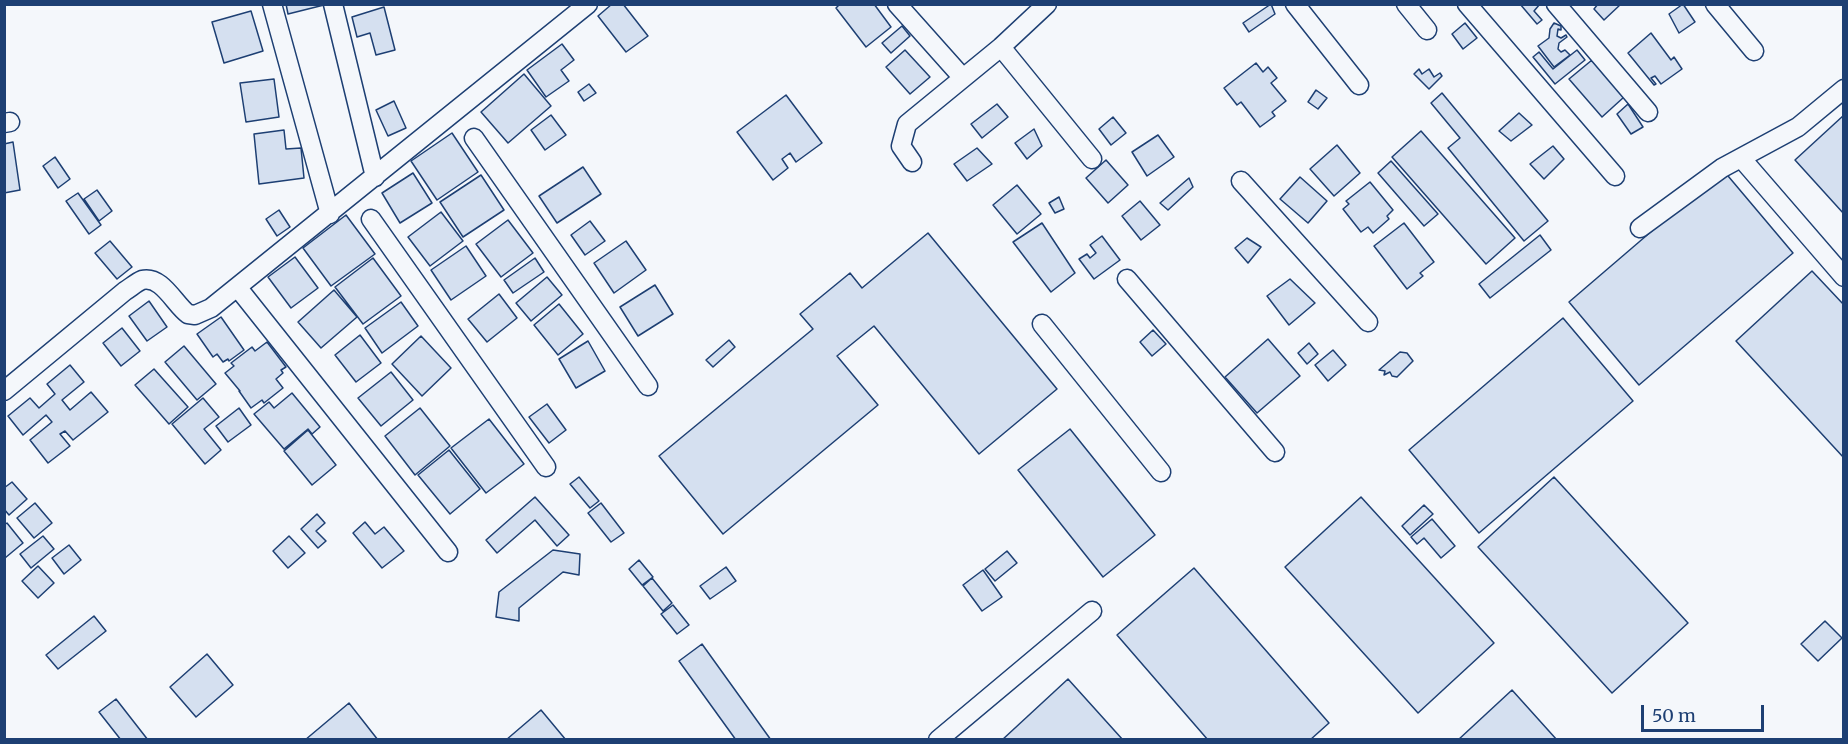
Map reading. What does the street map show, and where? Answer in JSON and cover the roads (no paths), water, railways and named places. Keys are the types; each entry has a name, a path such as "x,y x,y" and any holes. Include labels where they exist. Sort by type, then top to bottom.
{"street":[{"path":"272,4 330,214"},
{"path":"333,4 375,177"},
{"path":"4,392 125,291 142,280 150,280 159,284 188,314 195,315 211,308 588,4"},
{"path":"897,4 963,78"},
{"path":"912,162 901,146 907,124 1001,47 1047,4"},
{"path":"1295,4 1359,85"},
{"path":"1406,4 1427,30"},
{"path":"1467,4 1615,176"},
{"path":"1557,4 1648,112"},
{"path":"1716,4 1754,51"},
{"path":"1001,47 1092,159"},
{"path":"1640,228 1722,168 1798,127 1844,89"},
{"path":"474,138 648,386"},
{"path":"1742,159 1844,277"},
{"path":"1241,181 1368,322"},
{"path":"371,219 546,467"},
{"path":"1127,279 1275,452"},
{"path":"238,288 448,552"},
{"path":"1042,324 1161,472"},
{"path":"938,740 1092,611"}]}
